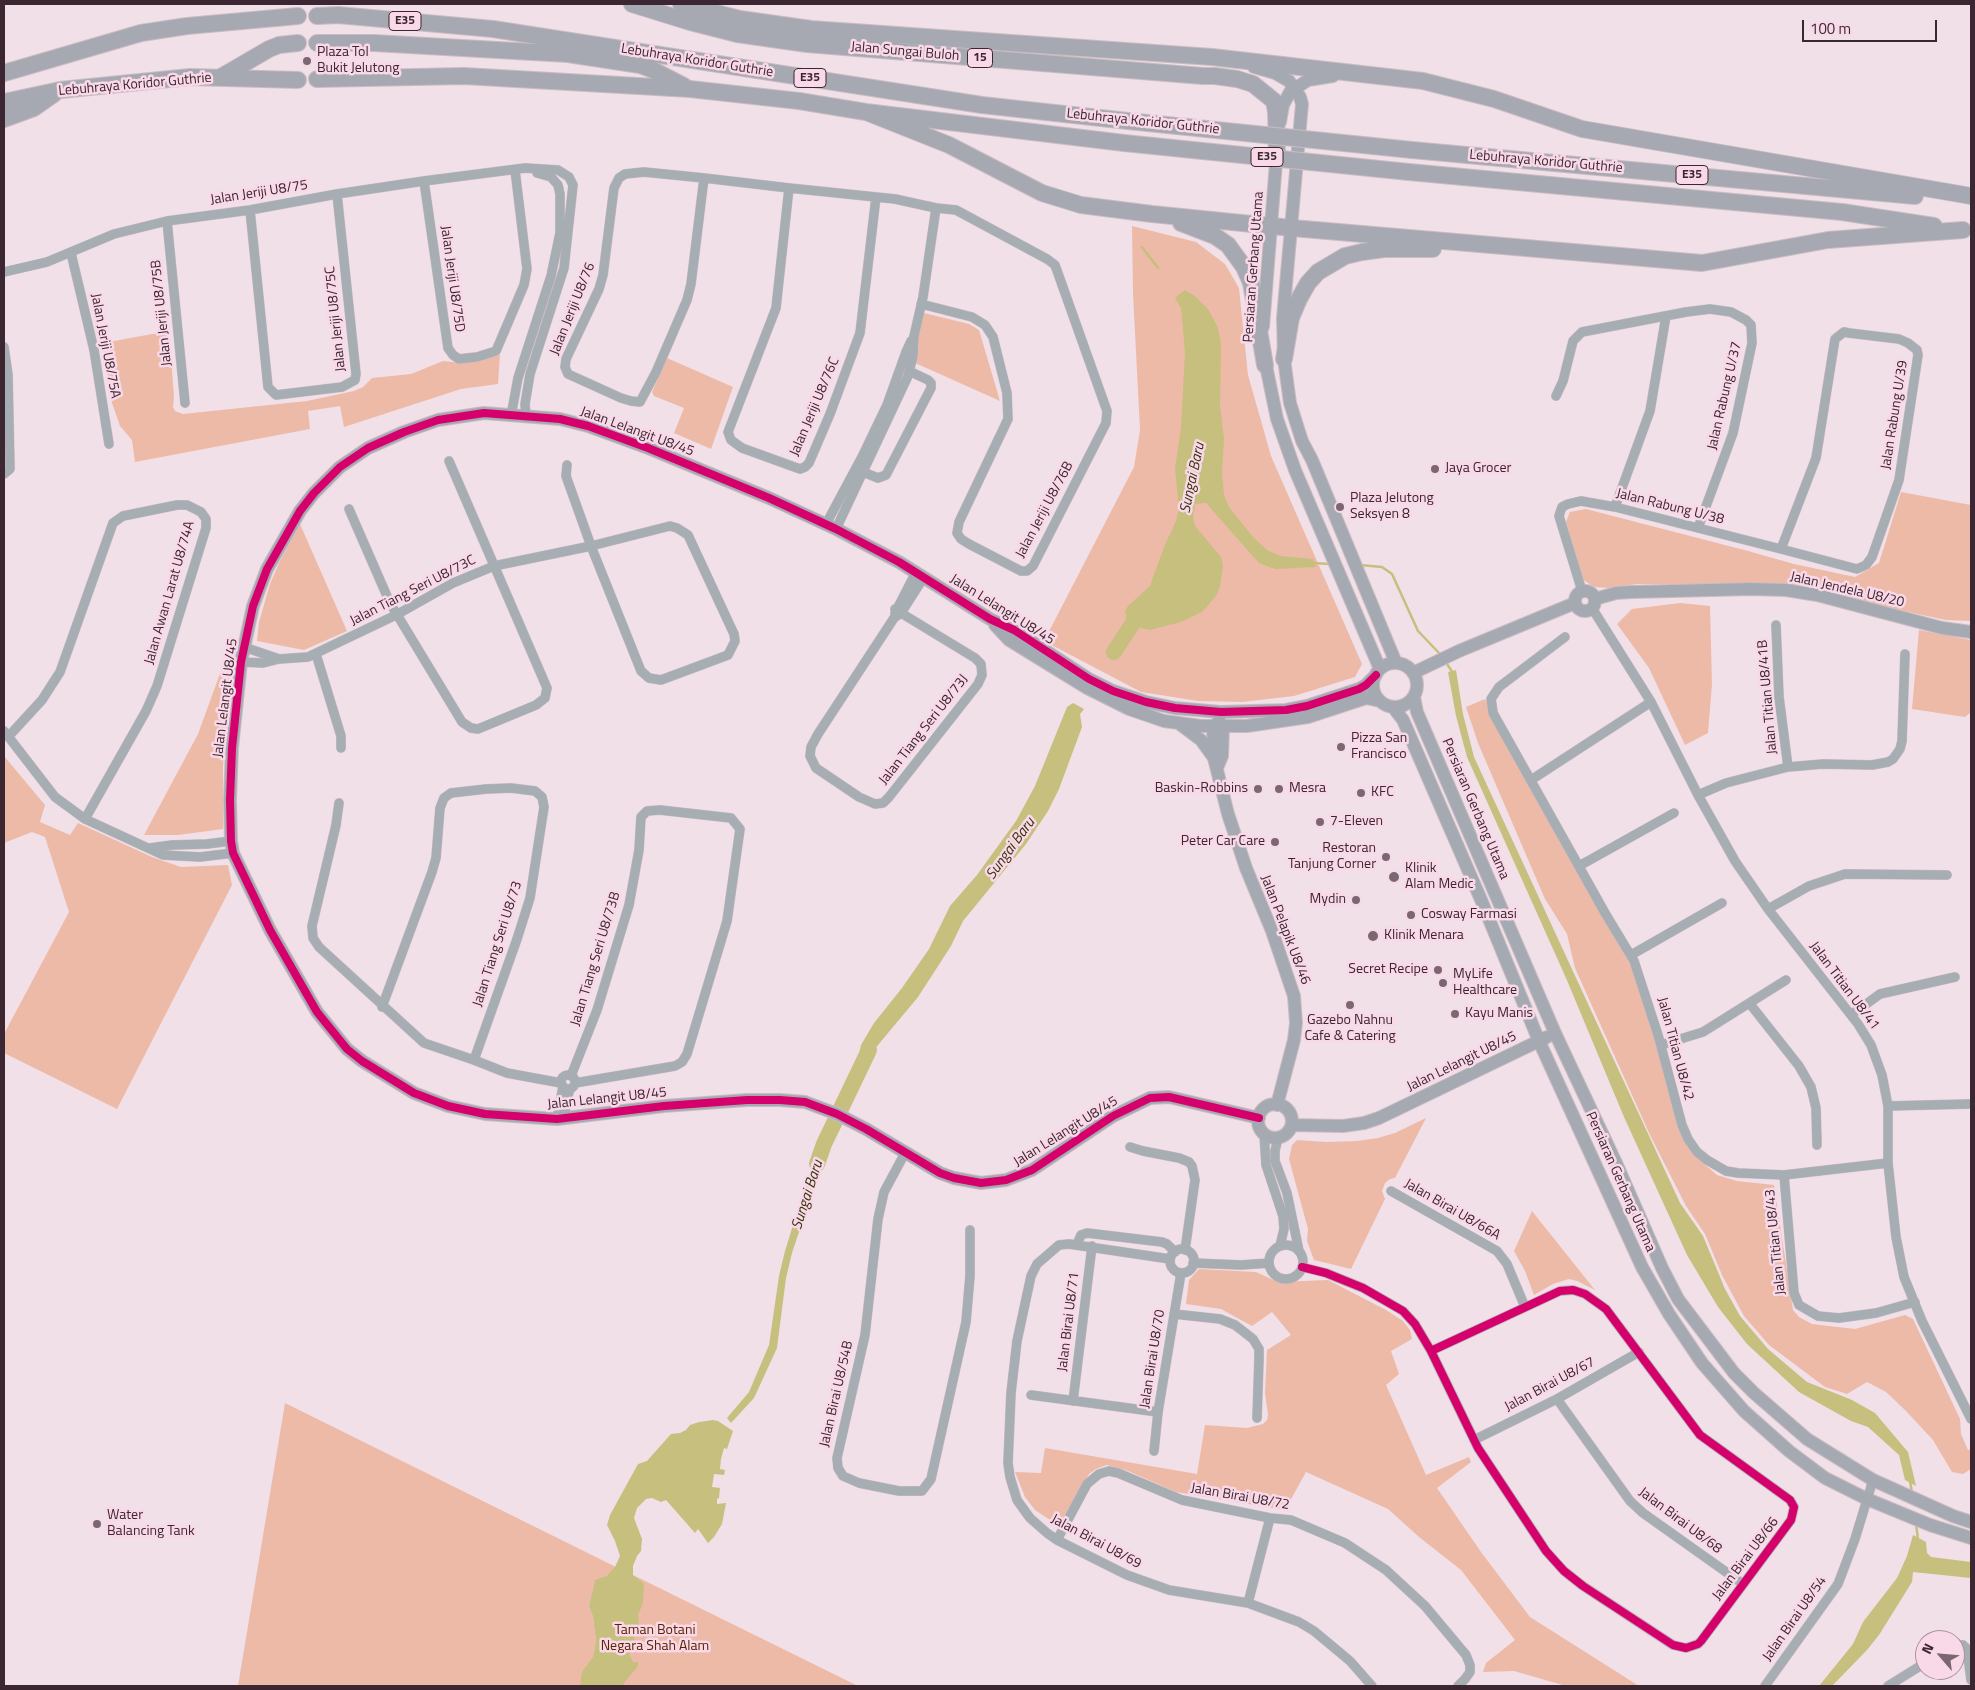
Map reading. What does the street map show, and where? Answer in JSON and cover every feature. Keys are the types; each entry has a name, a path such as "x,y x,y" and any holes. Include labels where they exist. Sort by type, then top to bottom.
{"highway":[{"name":"Jalan Sungai Buloh","path":"632,4 737,34 807,44 1237,79 1253,84 1274,101 1277,152"},
{"name":"Jalan Sungai Buloh","path":"681,4 740,20 811,29 1212,57 1423,81 1494,99 1582,129 1971,196"},
{"name":"Lebuhraya Koridor Guthrie","path":"317,16 338,15 493,30 973,104 1412,150 1971,201"},
{"path":"4,72 141,34 186,26 298,16"},
{"path":"220,78 269,49 279,45 298,43"},
{"path":"317,43 374,43 568,54 640,65 690,89"},
{"name":"Lebuhraya Koridor Guthrie","path":"317,79 464,76 690,89 799,101 866,112 1124,143 1410,172 1842,212 1967,230"},
{"name":"Lebuhraya Koridor Guthrie","path":"4,102 60,90 190,78 298,80"},
{"path":"4,119 34,108 60,90"},
{"path":"866,112 949,145 1042,193 1081,205 1152,214 1292,228 1464,241 1702,263 1828,240 1967,230"},
{"path":"1152,214 1194,226 1215,236 1228,245 1237,256 1251,283 1265,365"},
{"path":"1284,359 1291,318 1308,283 1318,272 1345,256 1362,252 1384,249 1448,248 1464,241"}],"street":[{"path":"1212,57 1275,73 1289,82 1300,97 1302,111 1283,318 1284,359 1290,403 1298,429 1396,663"},
{"path":"1294,89 1308,80 1358,73"},
{"name":"Persiaran Gerbang Utama","path":"1294,89 1283,105 1277,152 1263,315 1265,365 1273,405 1285,444 1342,578 1378,672"},
{"path":"511,416 518,378 551,276 560,233 560,194 558,185 551,177 525,168"},
{"name":"Jalan Jeriji U8/75","path":"4,272 46,262 114,234 167,221 250,210 424,181 525,168 558,170 569,177 573,185 564,268 530,374 525,404 526,417"},
{"name":"Jalan Jeriji U8/75D","path":"424,181 448,348 459,359 477,357 496,351 524,285 527,269 515,170"},
{"name":"Jalan Jeriji U8/76","path":"704,178 691,284 687,300 656,372 640,402 626,400 570,376 565,368 566,359 599,289 603,275 614,188 619,178 625,174 637,171 704,178 903,200 936,208"},
{"name":"Jalan Jeriji U8/76C","path":"789,188 782,267 776,308 728,432 730,440 742,448 800,469 809,463 860,332 876,197"},
{"name":"Jalan Jeriji U8/75C","path":"250,210 268,387 276,395 342,387 355,380 356,374 337,194"},
{"path":"831,527 863,472 894,408 909,371 936,208"},
{"name":"Jalan Jeriji U8/76B","path":"921,304 972,317 985,325 993,337 1007,393 1008,419 959,522 957,533 961,539 969,544 1021,570 1028,571 1033,566 1106,423 1107,411 1055,265 1048,259 959,211 950,208 936,208"},
{"name":"Jalan Jeriji U8/75B","path":"167,221 185,403"},
{"name":"Jalan Jeriji U8/75A","path":"71,253 94,350 109,444"},
{"name":"Jalan Rabung U/37","path":"1556,396 1563,381 1575,337 1582,332 1710,309 1731,312 1746,320 1751,325 1752,343 1733,433 1698,528"},
{"path":"1615,507 1650,412 1666,316"},
{"name":"Jalan Rabung U/39","path":"1781,550 1816,458 1835,338 1844,332 1899,340 1913,346 1917,350 1918,355 1899,480 1872,557 1866,565 1857,569"},
{"path":"831,527 887,405 906,352 914,336"},
{"path":"4,347 8,375 10,469 4,474"},
{"path":"863,472 881,478 887,473 931,388 931,383 928,380 909,371"},
{"name":"Jalan Lelangit U8/45","path":"1259,1118 1169,1097 1150,1098 1113,1116 1032,1170 1017,1177 981,1183 954,1178 905,1153 837,1114 805,1102 747,1100 664,1106 561,1119 502,1116 448,1106 414,1094 362,1061 347,1048 317,1012 270,930 233,853 231,840 231,772 241,662 256,596 277,550 300,511 314,493 340,467 368,448 438,420 484,413 560,419 588,426 712,473 831,527 920,574 990,619 1009,640 1057,665 1086,688 1131,704 1164,721 1218,726 1247,726 1308,717 1366,698 1380,701"},
{"path":"349,509 396,615 460,720 467,727 474,729 482,728 536,705 546,698 547,688 450,461"},
{"path":"567,464 566,476 590,546"},
{"name":"Jalan Rabung U/38","path":"1582,591 1560,521 1560,511 1568,504 1581,501 1615,507 1857,569"},
{"name":"Jalan Awan Larat U8/74A","path":"6,734 42,700 60,672 113,523 123,516 176,505 187,505 201,512 206,519 206,528 157,686 146,711 85,819"},
{"name":"Jalan Tiang Seri U8/73C","path":"241,662 263,663 279,659 296,659 316,654 396,615 453,583 494,566 590,546 670,526 688,535 734,634 735,641 730,652 724,657 661,680 646,676 639,667 590,546"},
{"name":"Jalan Tiang Seri U8/73J","path":"897,613 975,658 981,664 982,675 978,684 889,797 883,802 875,804 859,797 820,771 813,764 810,752 818,734 897,613 920,574"},
{"name":"Jalan Jendela U8/20","path":"1594,604 1616,593 1751,589 1786,590 1817,595 1942,628 1971,632"},
{"path":"1582,591 1591,592 1594,604 1586,611 1581,610 1576,603 1576,596 1582,591"},
{"path":"1413,673 1459,651 1576,603"},
{"name":"Jalan Titian U8/41","path":"1594,604 1651,702 1698,795 1735,862 1768,909 1865,1033 1877,1060 1888,1106 1888,1163 1899,1256 1904,1277 1922,1321 1971,1419"},
{"name":"Jalan Titian U8/41B","path":"1776,625 1779,696 1788,766"},
{"name":"Jalan Titian U8/42","path":"1564,637 1494,691 1491,699 1494,713 1640,974 1682,1125 1697,1152 1726,1171 1754,1175 1784,1175 1888,1163"},
{"name":"Jalan Tiang Seri U8/73C","path":"244,647 279,659"},
{"path":"316,654 341,736 341,748"},
{"path":"1698,795 1726,783 1788,766 1823,764 1872,765 1888,762 1893,759 1900,749 1902,741 1905,654"},
{"path":"1396,663 1403,665 1413,673 1417,685 1414,697 1405,705 1393,707 1380,701 1374,689 1378,672 1385,666 1396,663"},
{"name":"Jalan Lelangit U8/45","path":"1131,704 1235,713 1277,711 1307,706 1359,689 1366,685 1378,672"},
{"name":"Persiaran Gerbang Utama","path":"1414,697 1417,712 1555,1033 1617,1165 1662,1268 1678,1299 1720,1355 1754,1394 1807,1439 1873,1480 1938,1510 1971,1522"},
{"path":"1531,780 1651,702"},
{"name":"Persiaran Gerbang Utama","path":"1393,707 1403,720 1482,902 1539,1041 1642,1267 1669,1314 1702,1363 1744,1411 1789,1451 1826,1478 1886,1507 1930,1525 1971,1538"},
{"path":"1200,711 1218,726 1235,713"},
{"path":"1178,723 1201,740 1218,761 1233,738 1247,726"},
{"name":"Jalan Pelapik U8/46","path":"1218,726 1218,761 1228,814 1236,841 1272,931 1294,996 1296,1023 1294,1040 1277,1104"},
{"path":"6,734 55,797 85,819 163,855 210,857 233,853"},
{"name":"Jalan Tiang Seri U8/73","path":"382,1007 432,872 436,858 440,808 444,798 451,793 478,790 511,788 535,791 542,797 544,807 530,898 474,1060"},
{"path":"339,803 336,825 313,920 312,932 323,952 424,1043 507,1073 568,1083"},
{"name":"Jalan Tiang Seri U8/73B","path":"561,1119 566,1102 568,1083 597,1010 629,905 639,850 641,817 647,811 660,810 727,816 740,829 732,895 725,930 692,1043 687,1054 682,1062 675,1066 568,1083"},
{"path":"1579,866 1674,813"},
{"path":"150,848 207,844 231,840"},
{"path":"1768,909 1809,886 1846,874 1948,875"},
{"path":"1631,955 1722,903"},
{"path":"1851,1014 1880,994 1955,978"},
{"path":"1661,1045 1697,1035 1786,980"},
{"path":"1750,1004 1799,1066 1811,1087 1816,1108 1817,1145"},
{"name":"Jalan Lelangit U8/45","path":"1292,1125 1343,1126 1371,1121 1421,1099 1555,1033"},
{"path":"1277,1104 1286,1108 1289,1112 1292,1125 1287,1133 1278,1138 1272,1138 1264,1133 1259,1126 1259,1118 1264,1110 1277,1104"},
{"path":"1888,1106 1969,1104"},
{"path":"1264,1133 1266,1165 1283,1216 1284,1229 1280,1246"},
{"path":"1278,1138 1275,1151 1276,1161 1287,1194 1299,1251 1303,1259 1302,1267 1296,1276 1286,1280 1278,1278 1273,1273 1269,1263 1273,1251 1280,1246 1288,1245 1299,1251"},
{"path":"1130,1147 1179,1158 1189,1162 1192,1166 1195,1180 1185,1250"},
{"name":"Jalan Birai U8/54B","path":"905,1153 884,1192 878,1219 865,1336 837,1458 838,1468 842,1476 859,1483 899,1491 922,1491 931,1479 966,1322 970,1276 970,1230"},
{"name":"Jalan Titian U8/43","path":"1784,1175 1794,1293 1799,1305 1818,1316 1838,1318 1876,1313 1915,1302"},
{"name":"Jalan Birai U8/66A","path":"1391,1191 1496,1251 1507,1264 1525,1307"},
{"name":"Jalan Birai U8/69","path":"1077,1244 1081,1235 1086,1233 1162,1242 1173,1255"},
{"name":"Jalan Birai U8/69","path":"1173,1255 1064,1244 1052,1250 1039,1261 1031,1276 1017,1341 1011,1393 1007,1451 1010,1477 1017,1500 1030,1518 1057,1540 1114,1569 1153,1585 1192,1595 1248,1603 1299,1622 1314,1631 1350,1660 1372,1686"},
{"name":"Jalan Birai U8/71","path":"1073,1401 1092,1246"},
{"path":"1185,1250 1192,1255 1193,1263 1189,1270 1181,1273 1172,1268 1173,1255 1185,1250"},
{"path":"1193,1263 1241,1265 1269,1263"},
{"name":"Jalan Birai U8/66","path":"1302,1267 1363,1288 1404,1311 1416,1324 1478,1448 1546,1551 1564,1571 1583,1586 1673,1645 1686,1648 1698,1644 1786,1528 1793,1516 1794,1507 1790,1500 1700,1435 1606,1309 1586,1294 1567,1290 1525,1307 1431,1352"},
{"name":"Jalan Birai U8/70","path":"1154,1451 1158,1412 1181,1273"},
{"path":"1174,1314 1220,1319 1240,1328 1253,1339 1259,1350 1260,1358 1257,1418"},
{"name":"Jalan Birai U8/67","path":"1474,1440 1557,1399 1639,1352"},
{"path":"1031,1395 1158,1412"},
{"name":"Jalan Birai U8/68","path":"1557,1399 1630,1501 1643,1513 1743,1584"},
{"name":"Jalan Birai U8/72","path":"1057,1540 1087,1484 1099,1474 1109,1471 1182,1500 1270,1518 1291,1520 1345,1543 1386,1570 1425,1606 1466,1655 1470,1665 1470,1672 1458,1686"},
{"name":"Jalan Birai U8/54","path":"1765,1686 1838,1584 1855,1539 1873,1480"},
{"path":"1248,1603 1270,1518"},
{"path":"1965,1647 1968,1649 1971,1680"},
{"path":"1888,1686 1915,1669"}],"green space":[{"path":"1132,226 1196,242 1225,264 1239,288 1248,375 1271,456 1362,664 1355,677 1294,696 1242,702 1198,701 1141,692 1044,641 1134,467 1140,430 1133,294"},
{"path":"924,313 969,324 979,330 1000,401 913,362 921,319"},
{"path":"169,331 174,397 173,407 175,411 183,414 307,401 354,391 363,387 372,378 411,374 443,361 463,363 500,355 498,384 461,389 344,427 340,406 308,411 310,429 135,462 132,440 120,426 112,403 103,343"},
{"path":"667,358 733,387 711,449 674,433 684,408 654,396 652,392"},
{"path":"1901,492 1971,505 1971,621 1946,620 1772,583 1734,585 1637,584 1609,588 1594,587 1582,579 1566,522 1570,512 1586,509 1794,564 1855,577 1879,563"},
{"path":"300,524 347,631 304,650 257,641 259,622 270,584"},
{"path":"1680,603 1710,606 1712,684 1708,733 1685,745 1649,668 1617,624 1632,609"},
{"path":"1919,630 1971,640 1971,712 1965,717 1912,709"},
{"path":"222,668 231,670 223,766 223,829 178,835 144,835 198,734"},
{"path":"1485,699 1499,729 1630,964 1641,991 1678,1126 1693,1154 1717,1175 1737,1181 1774,1185 1793,1310 1799,1317 1812,1324 1855,1329 1905,1315 1913,1319 1960,1419 1961,1434 1968,1450 1971,1450 1971,1469 1963,1474 1952,1472 1933,1440 1886,1392 1867,1382 1847,1394 1825,1387 1769,1345 1744,1316 1722,1275 1705,1234 1686,1206 1650,1135 1575,968 1567,934 1545,899 1478,743 1466,707"},
{"path":"4,756 45,805 40,822 70,835 78,823 152,857 181,867 228,865 232,885 117,1109 4,1053 4,1034 69,912 45,837 32,832 4,843"},
{"path":"1426,1118 1395,1178 1385,1183 1382,1191 1385,1199 1351,1269 1314,1260 1307,1241 1308,1229 1289,1159 1292,1145 1297,1140 1326,1142 1378,1138 1395,1133"},
{"path":"1532,1211 1595,1290 1569,1279 1553,1284 1534,1295 1525,1271 1514,1251"},
{"path":"1199,1269 1256,1272 1278,1282 1328,1280 1403,1321 1410,1330 1412,1339 1391,1351 1399,1374 1386,1385 1426,1475 1469,1457 1471,1462 1437,1488 1481,1552 1530,1617 1639,1686 1566,1686 1514,1671 1483,1672 1486,1663 1515,1640 1461,1570 1419,1537 1388,1509 1306,1472 1285,1510 1176,1492 1128,1471 1107,1465 1089,1474 1059,1526 1035,1510 1025,1497 1015,1472 1041,1473 1045,1448 1197,1474 1205,1425 1247,1428 1263,1424 1267,1420 1265,1393 1267,1350 1291,1335 1272,1312 1252,1326 1221,1309 1186,1304 1189,1280"},
{"name":"Taman Botani Negara Shah Alam","path":"285,1403 616,1567 606,1576 595,1581 589,1606 593,1617 596,1641 594,1654 633,1575 858,1686 238,1686"}],"water":[{"path":"1185,290 1195,296 1208,309 1218,328 1221,344 1220,405 1224,440 1222,472 1224,495 1229,507 1252,536 1267,550 1280,556 1313,559 1316,567 1275,569 1259,563 1206,503 1195,504 1193,518 1195,526 1221,557 1223,565 1220,587 1216,596 1202,612 1181,622 1150,630 1137,627 1127,620 1125,611 1150,586 1179,509 1175,468 1181,428 1185,352 1181,308 1175,298"},
{"path":"1456,670 1463,714 1474,757 1680,1203 1703,1236 1725,1289 1740,1316 1768,1349 1807,1382 1852,1400 1875,1413 1908,1452 1916,1486 1905,1480 1899,1455 1868,1427 1851,1421 1799,1392 1747,1344 1718,1307 1687,1255 1624,1117 1566,978 1467,757 1456,716 1448,672"},
{"path":"1073,703 1084,709 1080,714 1082,727 1059,789 1048,811 1026,844 963,921 951,946 918,997 873,1051 862,1070 856,1068 861,1045 874,1023 902,988 929,949 950,906 977,875 1016,821 1035,786 1067,707"},
{"path":"822,1142 828,1145 792,1253 786,1278 777,1348 754,1398 731,1423 727,1418 749,1392 769,1345 779,1276 785,1251 801,1199"},
{"path":"718,1421 733,1431 727,1449 724,1448 721,1459 720,1469 725,1470 724,1475 714,1474 712,1487 720,1488 717,1504 726,1503 722,1524 708,1543 698,1529 695,1533 666,1500 661,1502 652,1498 646,1499 637,1508 634,1518 642,1539 641,1551 633,1566 633,1575 644,1584 643,1603 638,1615 639,1622 634,1632 635,1650 629,1654 633,1662 638,1662 638,1666 623,1686 580,1686 582,1672 593,1657 596,1641 593,1617 589,1606 595,1580 606,1576 615,1567 620,1556 607,1525 610,1515 638,1464 647,1461 671,1434 680,1433 690,1425 699,1422"},
{"path":"1913,1535 1926,1542 1927,1553 1931,1557 1971,1562 1971,1578 1913,1572 1912,1582 1879,1635 1867,1650 1832,1686 1819,1686 1853,1644 1863,1622 1897,1578 1907,1556"}],"waterway":[{"name":"Sungai Baru","path":"1142,247 1158,268"},
{"path":"1313,563 1330,564"},
{"path":"1360,565 1382,567 1392,574 1418,631 1440,654"},
{"name":"Sungai Baru","path":"1114,652 1144,606"},
{"path":"1445,661 1453,673"},
{"name":"Sungai Baru","path":"817,1164 824,1144 869,1050"},
{"path":"1910,1481 1912,1493"},
{"path":"1916,1523 1918,1540"}],"cycle path":[{"path":"1259,1118 1169,1097 1150,1098 1113,1116 1032,1170 1006,1180 981,1183 954,1178 940,1173 866,1129 837,1114 805,1102 747,1100 664,1106 557,1119 485,1114 448,1106 414,1093 362,1061 347,1049 317,1012 270,930 233,853 230,800 232,748 241,662 253,606 267,569 300,511 314,493 340,467 368,448 404,432 438,420 484,413 560,419 588,426 648,448 769,498 836,529 899,562 990,619 1014,630 1089,679 1113,691 1146,702 1175,708 1221,712 1286,710 1307,706 1359,689 1376,675"},
{"path":"1302,1267 1326,1273 1363,1288 1403,1311 1415,1324 1431,1351 1478,1448 1546,1551 1564,1571 1583,1586 1673,1645 1686,1648 1701,1641 1791,1520 1794,1507 1790,1500 1700,1435 1606,1309 1585,1294 1573,1290 1560,1291 1431,1351"}],"place":[{"name":"Plaza Tol Bukit Jelutong","path":"307,61"},
{"name":"Jaya Grocer","path":"1435,469"},
{"name":"Plaza Jelutong Seksyen 8","path":"1340,507"},
{"name":"Pizza San Francisco","path":"1341,747"},
{"name":"Baskin-Robbins","path":"1258,789"},
{"name":"Mesra","path":"1279,789"},
{"name":"KFC","path":"1361,793"},
{"name":"7-Eleven","path":"1320,822"},
{"name":"Peter Car Care","path":"1275,842"},
{"name":"Restoran Tanjung Corner","path":"1386,857"},
{"name":"Klinik Alam Medic","path":"1394,877"},
{"name":"Mydin","path":"1356,900"},
{"name":"Cosway Farmasi","path":"1411,915"},
{"name":"Klinik Menara","path":"1373,936"},
{"name":"Secret Recipe","path":"1438,970"},
{"name":"MyLife Healthcare","path":"1443,983"},
{"name":"Gazebo Nahnu Cafe & Catering","path":"1350,1005"},
{"name":"Kayu Manis","path":"1455,1014"},
{"name":"Water Balancing Tank","path":"97,1524"}]}
